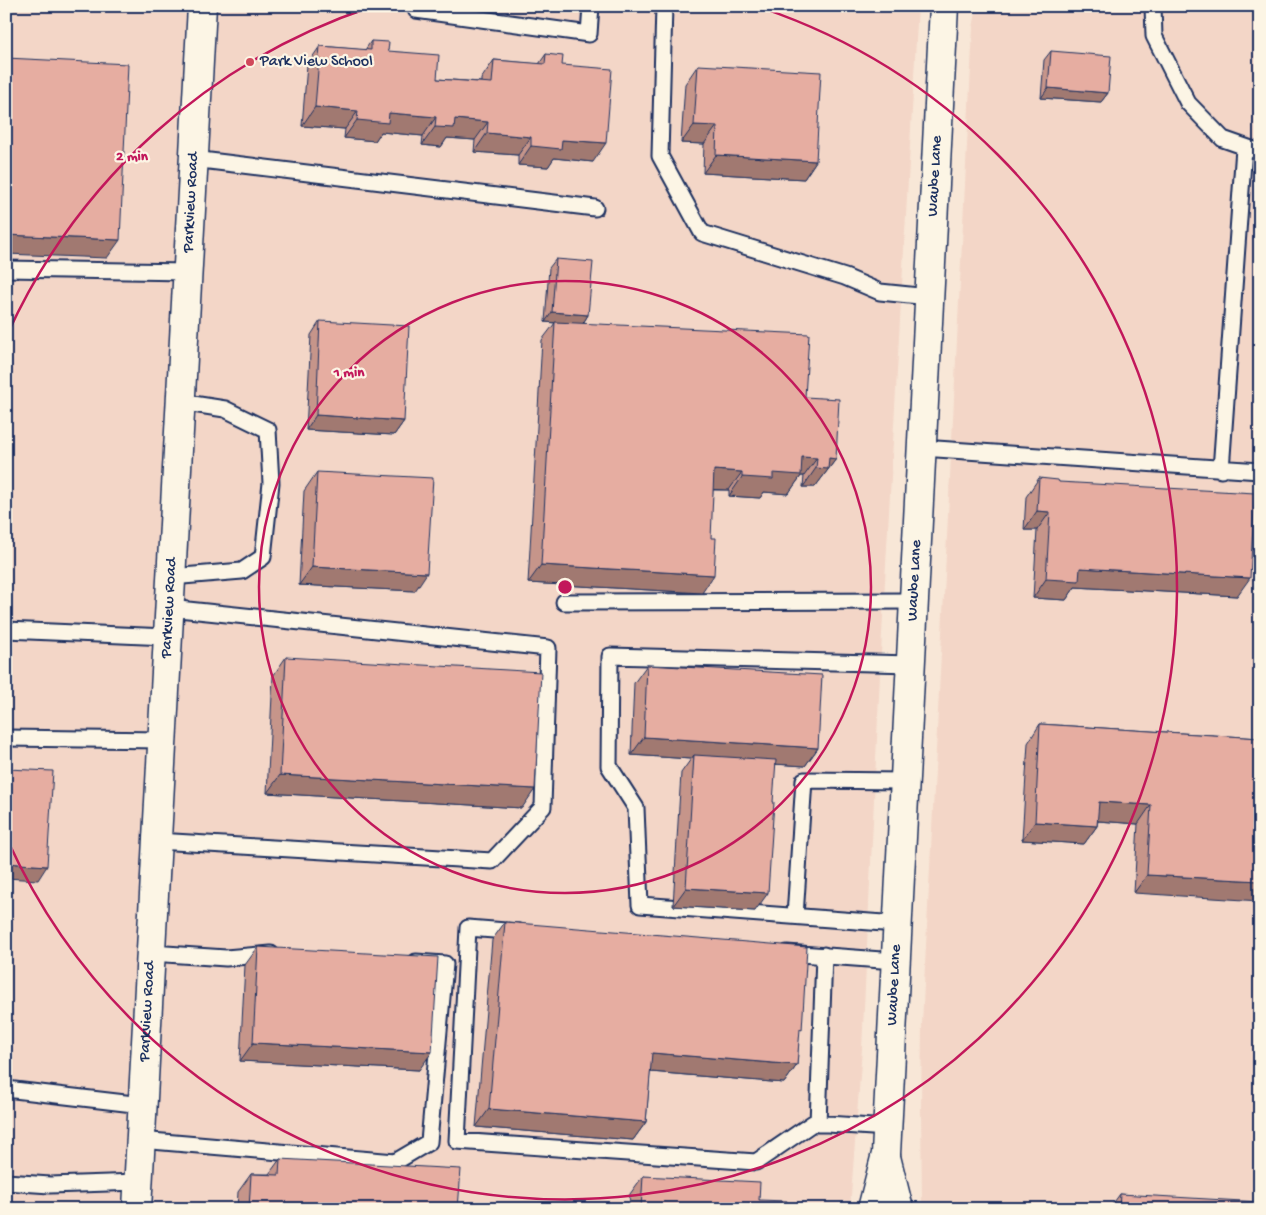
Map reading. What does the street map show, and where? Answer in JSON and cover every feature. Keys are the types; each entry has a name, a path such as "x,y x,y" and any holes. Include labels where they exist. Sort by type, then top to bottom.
{"main road":[{"name":"Parkview Road","path":"137,1209 202,6"},
{"name":"Waube Lane","path":"872,1209 886,1141 944,6"},
{"name":"Waube Lane","path":"886,1141 899,1209"}],"lane":[{"path":"416,6 416,10 589,34 591,6"},
{"path":"664,6 660,156 702,233 845,277 880,292 929,297"},
{"path":"1153,6 1154,36 1188,103 1223,139 1244,148 1260,152"},
{"path":"1221,470 1244,148"},
{"path":"193,159 595,208"},
{"path":"6,269 187,272"},
{"path":"171,577 242,571 263,557 271,483 268,430 225,409 180,402"},
{"path":"922,448 1221,470 1260,471"},
{"path":"564,602 914,601"},
{"path":"156,841 492,861 543,807 548,648 169,608"},
{"path":"6,630 167,636"},
{"path":"897,924 640,905 636,808 609,766 610,656 911,664"},
{"path":"6,738 162,740"},
{"path":"795,916 804,780 905,781"},
{"path":"537,933 468,928 457,1141 756,1162 813,1124 886,1141"},
{"path":"774,952 896,961"},
{"path":"150,953 226,958 286,953"},
{"path":"818,1124 824,955"},
{"path":"140,1140 395,1162 429,1142 445,964 405,962"},
{"path":"6,1089 142,1105"},
{"path":"6,1182 50,1185 138,1182"}],"shaded area":[{"path":"6,6 918,6 882,634 862,1049 850,1209 6,1209"},
{"path":"979,6 1186,6 1260,13 1260,1209 922,1209 922,1024 973,28"}],"building":[{"path":"371,41 389,42 388,51 439,55 437,79 492,83 494,60 545,64 546,54 563,56 562,65 612,69 606,143 562,140 561,149 531,146 531,137 487,133 488,122 455,119 454,128 435,127 436,117 389,113 388,123 357,120 358,111 315,107 320,46 371,50"},
{"path":"1051,51 1111,56 1108,93 1048,88"},
{"path":"6,58 128,64 120,240 6,235"},
{"path":"698,65 821,72 816,161 716,155 717,126 694,125"},
{"path":"556,259 593,262 588,315 552,312"},
{"path":"320,321 409,326 404,421 316,415"},
{"path":"555,322 809,334 805,397 839,399 836,459 829,458 828,469 816,468 817,458 802,457 801,475 773,473 773,479 742,477 742,472 714,470 711,538 716,538 714,575 541,565"},
{"path":"317,472 433,478 427,573 312,567"},
{"path":"1039,478 1058,480 1059,482 1255,493 1250,578 1080,568 1079,581 1046,579 1050,512 1037,511"},
{"path":"286,657 541,672 535,789 280,775"},
{"path":"647,665 822,675 818,748 644,737"},
{"path":"1040,724 1260,738 1260,881 1147,875 1151,805 1099,802 1097,826 1035,822"},
{"path":"694,755 776,760 768,893 686,888"},
{"path":"6,769 53,771 47,866 6,863"},
{"path":"505,922 807,947 802,1030 800,1029 797,1065 652,1053 646,1122 489,1109"},
{"path":"258,947 438,957 432,1052 253,1043"},
{"path":"280,1159 461,1169 458,1209 249,1209 251,1174 279,1175"},
{"path":"643,1176 760,1182 759,1200 787,1201 787,1209 641,1209"},
{"path":"1120,1194 1260,1202 1260,1209 1119,1209"}],"place":[{"name":"Park View School","path":"250,62"}]}
